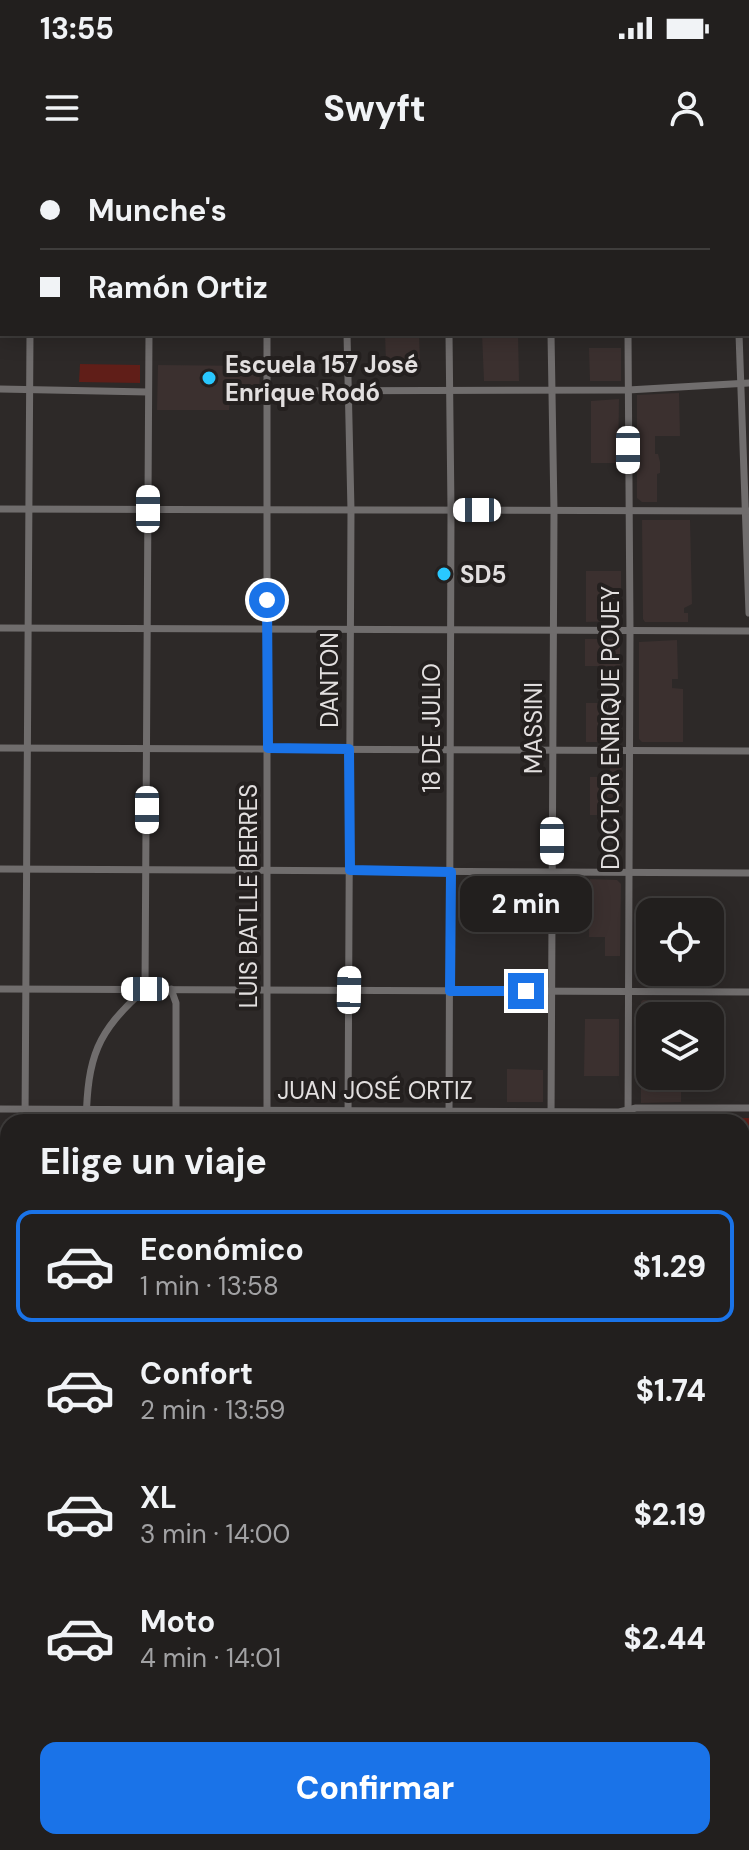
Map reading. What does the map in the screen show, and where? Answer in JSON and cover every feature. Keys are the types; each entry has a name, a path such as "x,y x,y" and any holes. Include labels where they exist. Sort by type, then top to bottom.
{"street":[{"path":"25,1114 30,336"},
{"path":"86,1114 88,1080 99,1040 118,1014 145,989 149,336"},
{"name":"LUIS BATLLE BERRES","path":"267,336 267,1114"},
{"name":"DANTON","path":"347,336 351,510 349,1114"},
{"name":"18 DE JULIO","path":"449,336 449,1114"},
{"name":"MASSINI","path":"551,336 554,511 551,1111"},
{"name":"DOCTOR ENRIQUE POUEY","path":"628,336 628,1114"},
{"path":"739,336 744,383 749,613"},
{"path":"267,391 628,390 744,383"},
{"path":"0,389 148,392"},
{"path":"0,509 747,511"},
{"path":"0,628 749,631"},
{"path":"0,748 749,751"},
{"path":"0,869 749,873"},
{"path":"0,989 749,992"},
{"path":"171,989 176,1003 177,1114"},
{"name":"JUAN JOSÉ ORTIZ","path":"0,1109 551,1111 749,1108"}],"shaded area":[{"path":"385,336 419,336 420,362 386,363"},
{"path":"482,336 518,336 519,381 484,381"},
{"path":"589,348 621,348 621,381 590,381"},
{"path":"80,364 140,365 140,383 79,382"},
{"name":"Escuela 157 José Enrique Rodó","path":"158,365 260,366 259,400 230,400 229,410 157,410"},
{"path":"679,393 680,436 655,436 655,454 658,454 660,462 657,502 642,502 637,498 637,395"},
{"path":"619,399 618,463 591,463 591,401"},
{"path":"642,520 690,520 692,604 684,608 684,613 688,613 688,622 645,622 643,619"},
{"path":"586,571 621,571 621,616 614,621 586,622"},
{"path":"585,639 620,639 620,666 585,666"},
{"path":"677,640 678,679 672,679 672,688 683,689 683,742 642,742 639,739 639,642"},
{"path":"586,703 620,703 620,742 586,742"},
{"path":"610,759 622,759 620,815 590,815 590,777 610,777"},
{"path":"590,879 617,880 621,884 620,956 605,956 605,937 589,937"},
{"path":"643,1000 669,1001 669,1002 641,1002"},
{"path":"585,1019 619,1019 619,1076 584,1076"},
{"path":"507,1069 543,1070 543,1102 507,1102"},
{"path":"641,1090 681,1090 681,1102 641,1103"}],"place":[{"name":"Escuela 157 José Enrique Rodó","path":"209,378"},
{"name":"SD5","path":"444,574"}],"route":[{"path":"267,600 268,748 349,749 350,870 451,872 450,991 526,991"}]}
